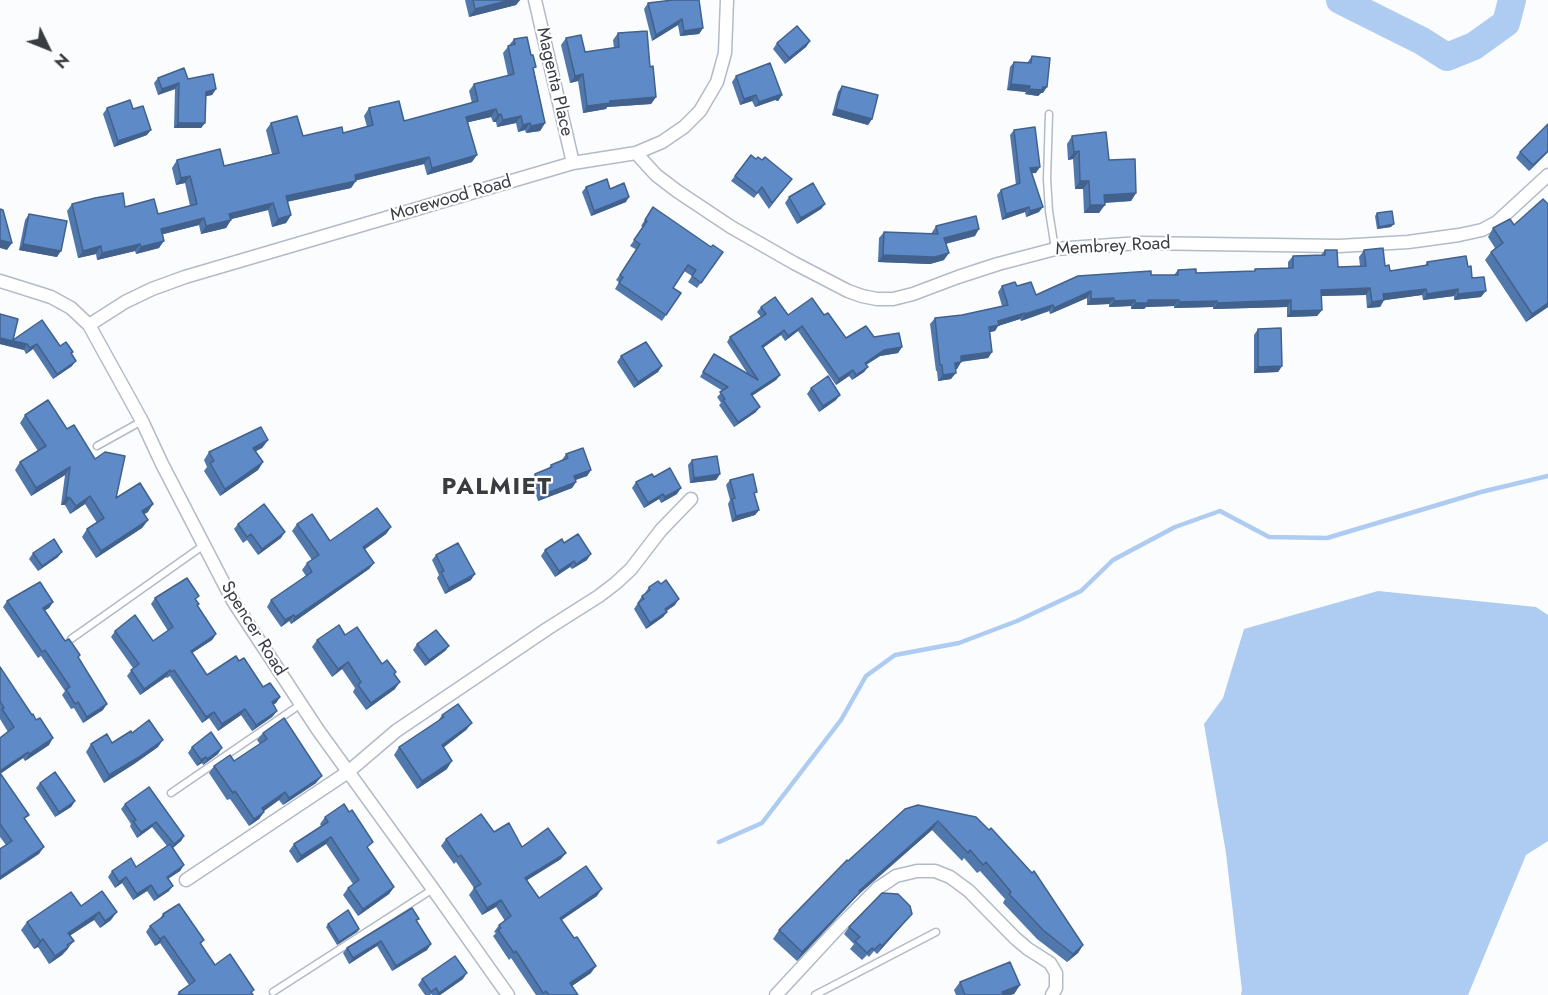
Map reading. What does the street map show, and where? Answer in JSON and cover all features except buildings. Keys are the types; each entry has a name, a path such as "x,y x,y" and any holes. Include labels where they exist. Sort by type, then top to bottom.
{"street":[{"name":"Magenta Place","path":"535,0 573,163"},
{"name":"Morewood Road","path":"89,325 124,302 185,277 573,163 636,153 662,142 684,127 700,111 717,82 725,53 727,0"},
{"name":"Membrey Road","path":"636,153 656,175 698,206 794,263 848,291 877,299 893,299 913,294 998,264 1055,249 1140,243 1339,246 1407,242 1460,235 1482,230 1497,222 1548,174"},
{"name":"Spencer Road","path":"0,281 51,297 71,308 89,325 142,421 233,601 318,730 508,995"},
{"path":"186,880 348,772 396,731 599,596 631,569 661,530 691,499"},
{"path":"776,995 878,888 896,876 917,871 935,871 950,877 969,891 1015,938 1050,963 1056,973 1056,988 1052,995"}],"lane":[{"path":"1049,114 1048,200 1055,249"},
{"path":"97,446 142,421"},
{"path":"71,639 204,545"},
{"path":"171,793 301,704"},
{"path":"273,992 434,889"},
{"path":"815,995 936,932"}],"water":[{"path":"1378,591 1536,607 1548,615 1548,841 1526,855 1468,995 1241,995 1226,853 1204,724 1223,698 1244,629"}],"waterway":[{"path":"1340,0 1422,41 1447,57 1474,46 1506,23 1512,0"},
{"path":"719,842 762,823 841,720 866,676 895,655 959,643 1017,621 1081,591 1113,560 1175,527 1220,511 1269,537 1327,538 1481,492 1548,476"}],"district":[{"name":"PALMIET","path":"497,488"}]}
